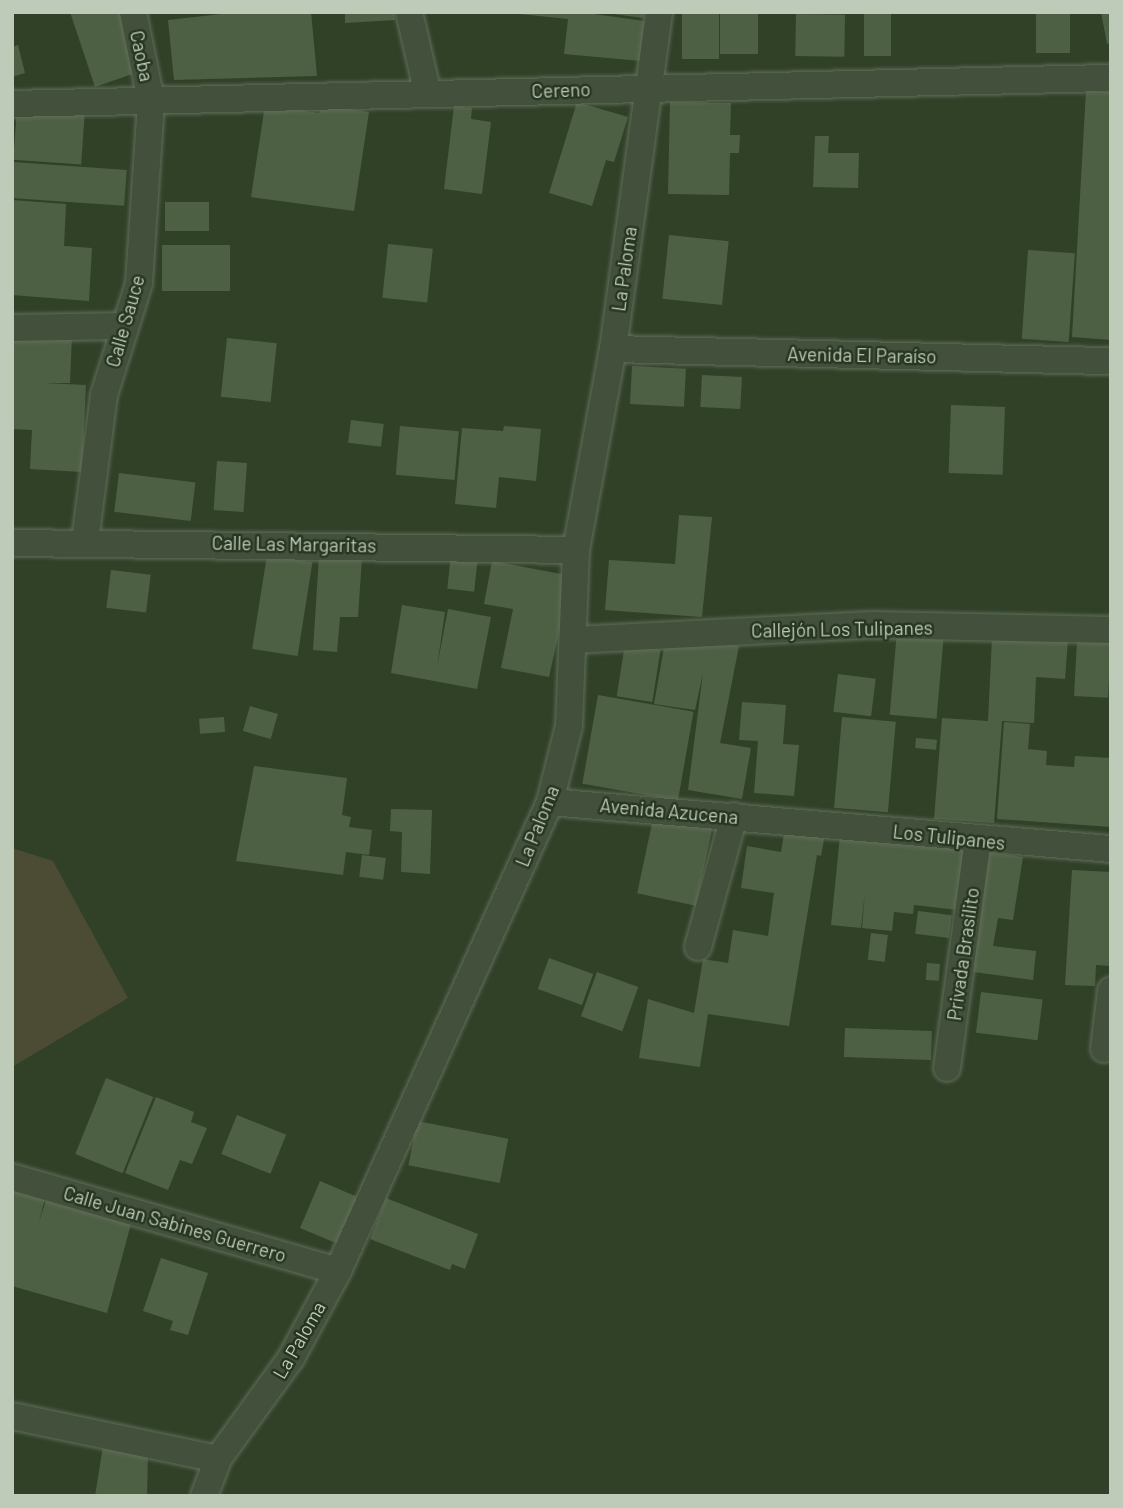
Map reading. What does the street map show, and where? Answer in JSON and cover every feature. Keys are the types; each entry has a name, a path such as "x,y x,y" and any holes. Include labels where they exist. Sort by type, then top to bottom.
{"street":[{"name":"Caoba","path":"133,12 151,100"},
{"path":"409,12 428,94"},
{"name":"La Paloma","path":"204,1496 218,1459 291,1358 338,1271 550,802 569,726 576,550 613,349 659,12"},
{"name":"Cereno","path":"12,104 1111,78"},
{"name":"Calle Sauce","path":"85,541 104,396 122,326 139,283 151,100"},
{"path":"12,328 122,326"},
{"name":"Avenida El Paraíso","path":"613,349 1111,361"},
{"name":"Calle Las Margaritas","path":"12,543 85,541 576,550"},
{"name":"Callejón Los Tulipanes","path":"573,640 875,625 1111,629"},
{"name":"Avenida Azucena","path":"550,802 788,821"},
{"path":"698,947 734,817"},
{"name":"Los Tulipanes","path":"788,821 978,840 1111,849"},
{"name":"Privada Brasilito","path":"947,1068 978,840"},
{"path":"1104,1049 1111,990"},
{"name":"Calle Juan Sabines Guerrero","path":"12,1177 338,1271"},
{"path":"12,1416 218,1459"}],"green space":[{"path":"12,848 53,861 128,998 12,1067"}],"building":[{"path":"70,12 121,12 141,71 95,87"},
{"path":"239,12 311,12 317,76 174,80 168,20"},
{"path":"345,12 394,12 395,20 345,23"},
{"path":"580,12 644,21 641,61 564,54 568,19 520,14"},
{"path":"599,12 644,12 643,18"},
{"path":"682,12 719,12 719,59 682,59"},
{"path":"720,12 758,12 758,54 720,54"},
{"path":"864,12 891,12 891,56 864,56"},
{"path":"1036,12 1070,12 1070,53 1036,53"},
{"path":"1101,12 1111,12 1111,43 1107,44"},
{"path":"796,14 845,15 844,57 795,56"},
{"path":"18,45 25,73 12,77 12,47"},
{"path":"1086,91 1111,92 1111,340 1072,337"},
{"path":"577,102 628,117 614,162 606,160 592,206 549,193"},
{"path":"670,102 731,103 730,135 740,135 739,153 730,153 729,195 668,194"},
{"path":"265,105 319,113 321,105 369,112 354,211 251,197"},
{"path":"454,106 472,108 471,119 491,122 482,194 444,189"},
{"path":"17,107 85,112 81,165 13,160"},
{"path":"815,136 829,136 828,153 859,153 858,188 813,187"},
{"path":"13,162 127,170 124,206 12,198"},
{"path":"12,200 66,204 64,246 92,248 89,301 12,295"},
{"path":"165,202 209,202 209,231 165,231"},
{"path":"669,235 729,241 722,305 662,299"},
{"path":"388,244 433,249 427,302 382,298"},
{"path":"162,245 230,245 230,291 162,291"},
{"path":"1028,250 1075,253 1069,342 1022,339"},
{"path":"12,333 72,335 70,383 44,383 86,385 82,472 30,469 32,430 12,429"},
{"path":"227,338 277,343 271,402 221,397"},
{"path":"632,366 686,369 684,407 630,404"},
{"path":"702,375 742,377 740,409 700,407"},
{"path":"951,405 1005,407 1003,475 949,473"},
{"path":"351,420 384,424 381,447 348,443"},
{"path":"400,426 459,431 455,480 396,475"},
{"path":"504,426 541,429 536,481 499,477 496,508 455,504 462,428 503,431"},
{"path":"217,461 247,463 244,512 214,510"},
{"path":"119,473 195,482 191,521 114,512"},
{"path":"679,515 712,517 702,617 605,610 609,560 675,564"},
{"path":"451,554 478,557 474,592 447,589"},
{"path":"267,555 312,562 298,656 252,649"},
{"path":"319,556 362,558 358,617 340,617 337,652 313,650"},
{"path":"492,561 572,576 549,677 501,668 513,609 484,604"},
{"path":"111,570 151,575 146,613 106,608"},
{"path":"402,605 445,612 437,667 448,609 491,617 477,689 391,673"},
{"path":"897,631 944,635 937,719 890,715"},
{"path":"666,636 739,646 720,743 751,748 742,799 688,790 703,673 695,710 654,704"},
{"path":"992,638 1068,640 1065,679 1036,677 1034,723 1002,721 994,823 934,819 942,718 988,721"},
{"path":"1077,640 1111,642 1108,698 1074,696"},
{"path":"625,644 661,650 652,702 617,696"},
{"path":"838,674 876,679 871,716 833,712"},
{"path":"598,695 694,712 678,800 582,784"},
{"path":"742,702 786,705 783,744 799,745 794,796 754,793 758,741 739,740"},
{"path":"250,706 278,714 271,739 243,731"},
{"path":"224,717 225,732 200,734 199,719"},
{"path":"842,717 896,722 888,812 834,808"},
{"path":"1004,722 1030,724 1028,749 1047,751 1046,765 1074,767 1075,756 1111,758 1111,827 997,819"},
{"path":"916,738 937,740 936,750 915,748"},
{"path":"254,766 347,778 342,815 351,817 349,827 372,830 369,855 346,852 343,875 236,861"},
{"path":"391,809 432,810 430,874 401,872 402,832 390,831"},
{"path":"654,814 713,826 696,906 637,893"},
{"path":"785,828 825,834 821,856 817,855 789,1026 708,1014 700,1067 639,1058 648,999 694,1013 703,959 728,963 733,930 768,936 774,893 741,888 747,846 781,852"},
{"path":"840,836 965,848 958,910 914,905 913,914 894,912 892,931 862,928 865,891 861,928 831,925"},
{"path":"979,851 1023,857 1013,920 998,918 993,946 1036,951 1033,980 966,971"},
{"path":"362,855 386,858 383,880 359,877"},
{"path":"1072,870 1111,872 1110,966 1096,965 1095,986 1065,985"},
{"path":"918,911 952,915 949,938 915,934"},
{"path":"871,933 888,935 885,962 868,960"},
{"path":"549,958 593,974 582,1005 538,989"},
{"path":"927,963 940,964 939,981 926,980"},
{"path":"597,972 638,987 622,1031 581,1016"},
{"path":"981,992 1043,1000 1038,1040 976,1033"},
{"path":"845,1028 932,1031 931,1060 844,1057"},
{"path":"106,1078 153,1097 123,1173 75,1154"},
{"path":"156,1097 194,1112 191,1122 207,1128 192,1164 180,1160 168,1190 125,1173"},
{"path":"237,1115 286,1135 270,1174 221,1154"},
{"path":"417,1121 508,1139 500,1183 408,1165"},
{"path":"320,1181 365,1200 345,1247 300,1228"},
{"path":"12,1185 46,1194 39,1222 47,1197 132,1220 107,1313 12,1286"},
{"path":"386,1198 478,1234 465,1269 452,1264 450,1270 370,1239"},
{"path":"161,1258 208,1273 188,1335 170,1330 173,1321 143,1311"},
{"path":"103,1446 148,1453 147,1496 95,1496"}]}
